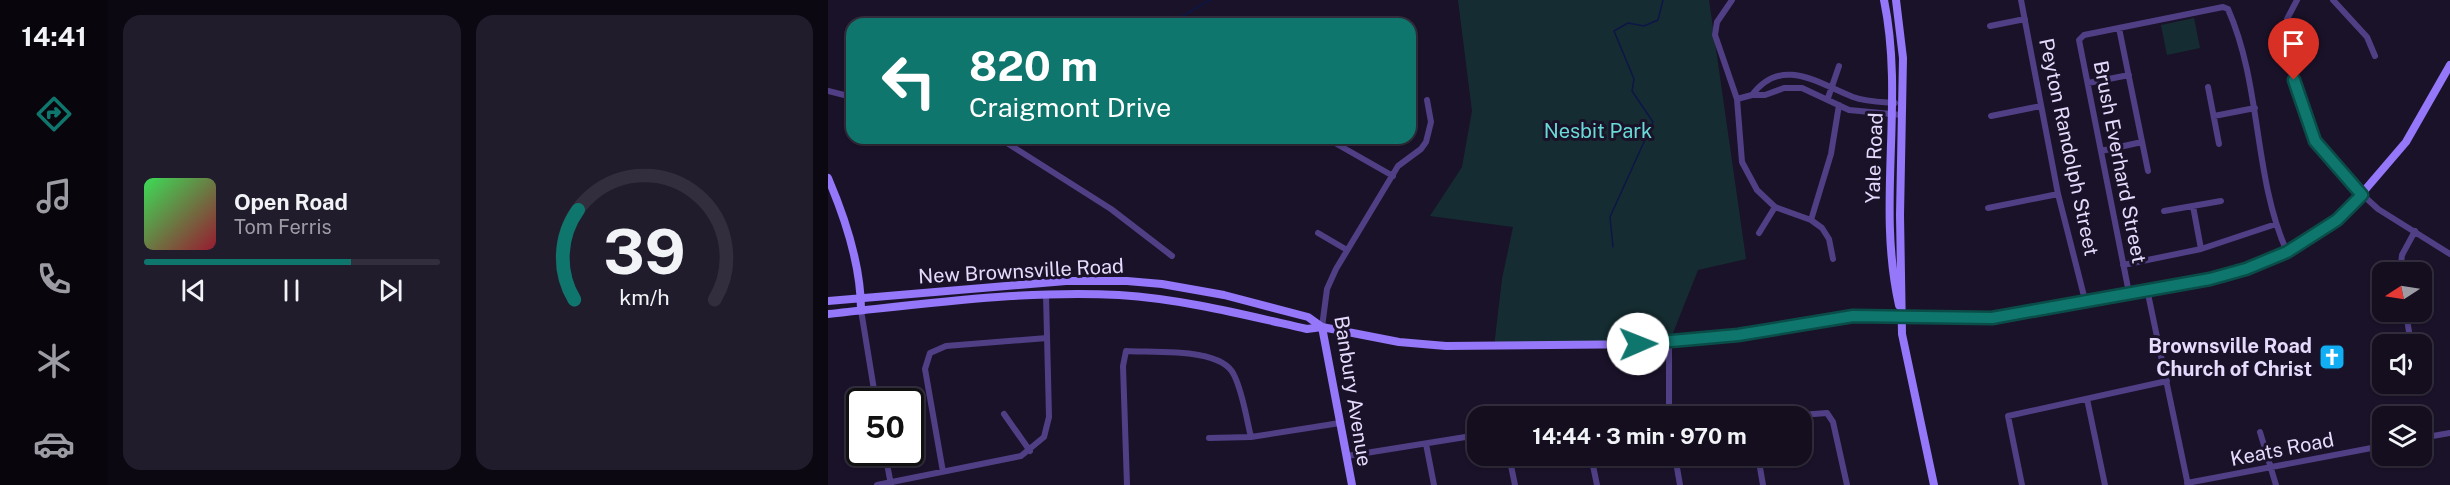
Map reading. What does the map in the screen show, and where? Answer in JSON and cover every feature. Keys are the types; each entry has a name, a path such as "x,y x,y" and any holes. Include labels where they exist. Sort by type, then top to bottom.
{"main road":[{"name":"Yale Road","path":"1884,0 1892,52 1888,242 1902,317"},
{"name":"Yale Road","path":"1896,0 1902,46 1903,340 1934,485"},
{"path":"1322,327 1400,342 1446,346 1668,343 1853,316 1992,318 2224,275 2273,260 2337,220 2362,195 2406,142 2450,65"},
{"path":"828,178 849,234 861,298 861,310"},
{"name":"New Brownsville Road","path":"828,301 1066,281 1126,281 1162,284 1224,295 1308,317 1322,327"},
{"name":"New Brownsville Road","path":"828,314 1046,295 1092,294 1154,298 1197,304 1307,329 1322,327"},
{"name":"Banbury Avenue","path":"1322,327 1352,485"}],"street":[{"path":"1732,0 1717,22 1715,35 1737,99 1742,162 1756,190 1775,207 1811,220 1827,234 1833,259"},
{"name":"Peyton Randolph Street","path":"2021,0 2058,194 2085,300"},
{"path":"2297,0 2285,25 2285,50 2315,141 2362,195 2378,209 2450,254"},
{"path":"2333,0 2367,37 2375,56"},
{"path":"2148,171 2119,28 2223,7 2228,9 2242,42 2276,224 2287,252"},
{"path":"1989,26 2025,19"},
{"name":"Brush Everhard Street","path":"2119,28 2080,36 2129,293"},
{"path":"1828,98 1839,66"},
{"path":"1752,94 1760,84 1793,75 1813,78 1861,100 1903,103"},
{"path":"2088,83 2128,75"},
{"path":"2208,87 2219,144"},
{"path":"1737,99 1752,94 1803,88 1839,105 1861,112 1902,115"},
{"path":"828,91 846,96"},
{"name":"Banbury Avenue","path":"1322,327 1327,289 1347,250 1398,166 1421,149 1426,142 1431,122 1427,100"},
{"path":"1811,220 1831,154 1839,105"},
{"path":"1991,116 2041,106"},
{"path":"2214,116 2255,108"},
{"path":"2309,146 2315,141"},
{"path":"2101,151 2142,142"},
{"path":"1008,144 1111,209 1172,256"},
{"path":"1337,144 1393,176"},
{"path":"1988,208 2058,194"},
{"path":"2164,211 2221,201"},
{"path":"2193,206 2202,249"},
{"path":"1759,233 1775,207"},
{"path":"2123,265 2202,249 2276,224"},
{"path":"2401,262 2402,255 2415,231"},
{"path":"1317,233 1347,250"},
{"path":"2147,290 2188,484"},
{"path":"877,485 1016,457 1030,451 1044,437 1048,423 1046,295"},
{"path":"861,310 874,388"},
{"path":"942,472 925,369 930,353 946,346 1047,339"},
{"path":"1668,343 1669,406"},
{"path":"1127,485 1123,366 1126,351 1200,355 1222,361 1234,374 1251,437"},
{"path":"2022,485 2008,416 2167,381"},
{"path":"2087,399 2105,485"},
{"path":"1812,414 1827,413 1833,422 1846,485"},
{"path":"1004,414 1030,451"},
{"path":"1209,438 1251,437 1340,423"},
{"path":"2260,432 2273,468 2276,485"},
{"path":"2432,436 2450,433"},
{"path":"1347,456 1467,437"},
{"path":"1426,444 1434,485"},
{"name":"Keats Road","path":"2188,484 2372,448"},
{"path":"888,466 891,484"},
{"path":"1511,466 1515,485"},
{"path":"1593,466 1597,485"},
{"path":"1677,466 1680,485"},
{"path":"1760,466 1763,485"}],"green space":[{"name":"Nesbit Park","path":"1458,0 1709,0 1746,259 1698,270 1669,343 1494,347 1502,279 1513,227 1430,216 1462,167 1472,111"},
{"path":"2194,18 2200,48 2167,55 2161,25"}],"waterway":[{"path":"1179,18 1210,0"},
{"path":"1613,247 1610,217 1653,122 1632,91 1634,79 1614,31 1628,23 1644,26 1658,20 1663,0"}],"place":[{"name":"Brownsville Road Church of Christ","path":"2332,357"}],"route":[{"path":"1638,344 1738,335 1853,316 1952,319 2005,316 2210,279 2273,260 2324,230 2362,195 2315,141 2294,80"}]}
